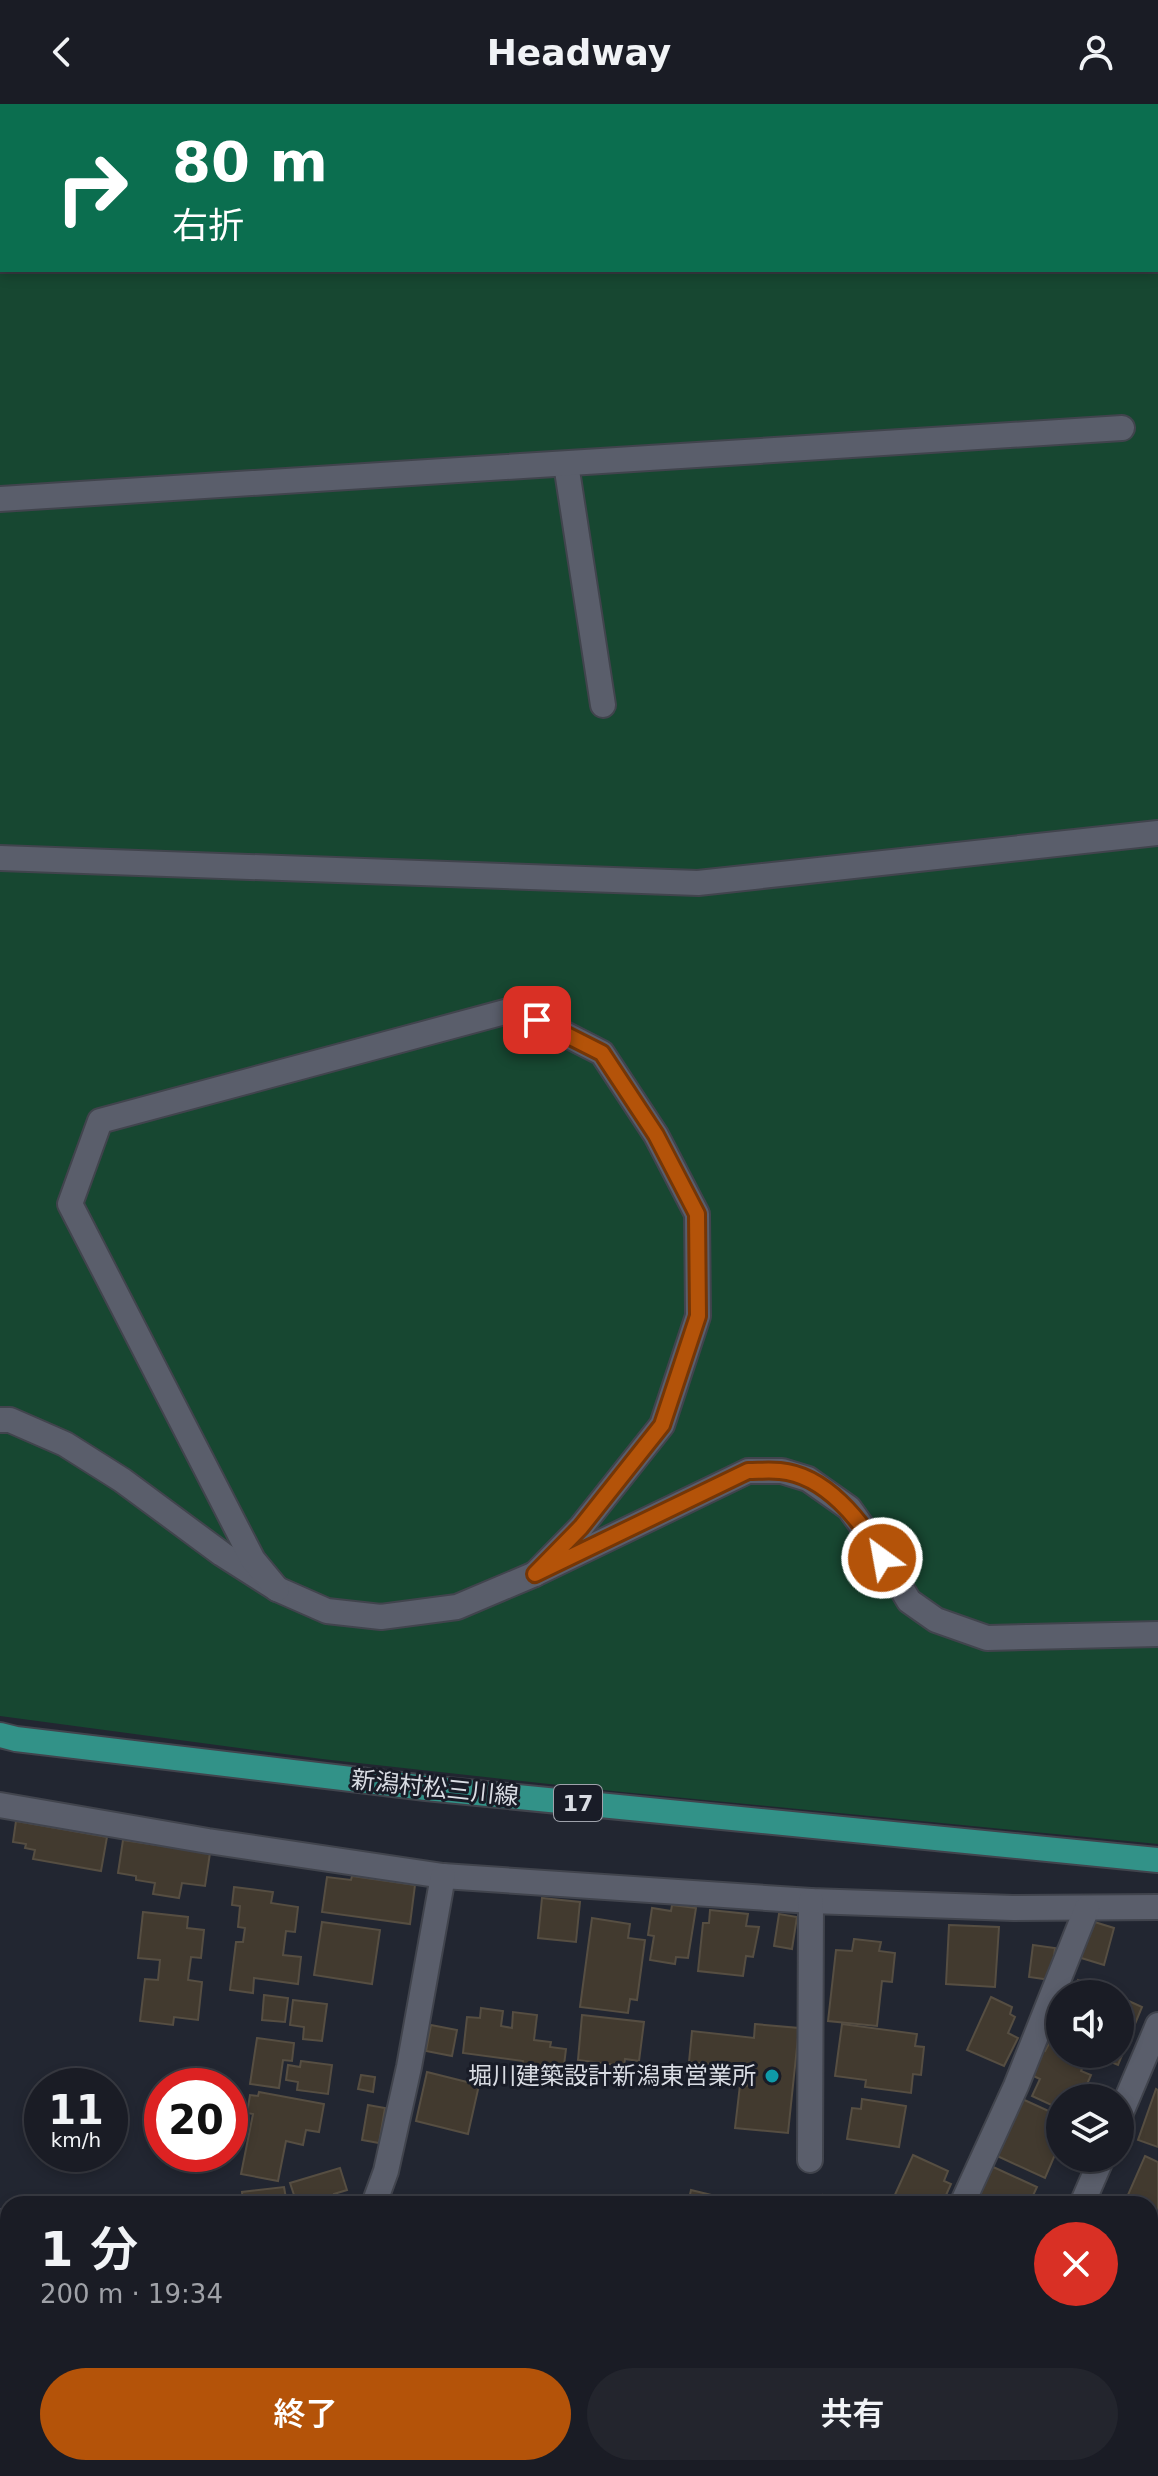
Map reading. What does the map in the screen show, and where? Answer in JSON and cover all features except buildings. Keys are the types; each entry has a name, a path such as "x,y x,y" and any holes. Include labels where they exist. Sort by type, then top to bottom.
{"main road":[{"name":"新潟村松三川線","path":"0,1735 426,1788 1158,1860"}],"street":[{"path":"0,499 1122,428"},
{"path":"566,464 603,705"},
{"path":"0,858 698,883 1158,833"},
{"path":"277,1589 253,1560 70,1204 100,1121 516,1009 602,1053 656,1135 697,1214 698,1316 662,1425 581,1527 535,1574"},
{"path":"0,1420 10,1420 65,1444 122,1480 222,1554 277,1589 327,1611 381,1617 457,1607 535,1574 748,1471 782,1471 808,1479 849,1508 909,1601 936,1620 987,1638 1158,1634"},
{"path":"0,1805 208,1841 443,1876 811,1901 1158,1907"},
{"path":"377,2196 386,2171 409,2067 443,1876"},
{"path":"810,2160 811,1901"},
{"path":"966,2196 1016,2086 1087,1908"},
{"path":"1133,2084 1158,2025"},
{"path":"1085,2196 1096,2172"}],"green space":[{"path":"0,272 1158,272 1158,1844 622,1792 322,1759 0,1716"}],"place":[{"name":"堀川建築設計新潟東営業所","path":"772,2076"}],"route":[{"path":"537,1020 602,1053 656,1135 697,1214 698,1316 662,1425 581,1527 535,1574 748,1471 782,1471 808,1479 849,1508 882,1558"}]}
